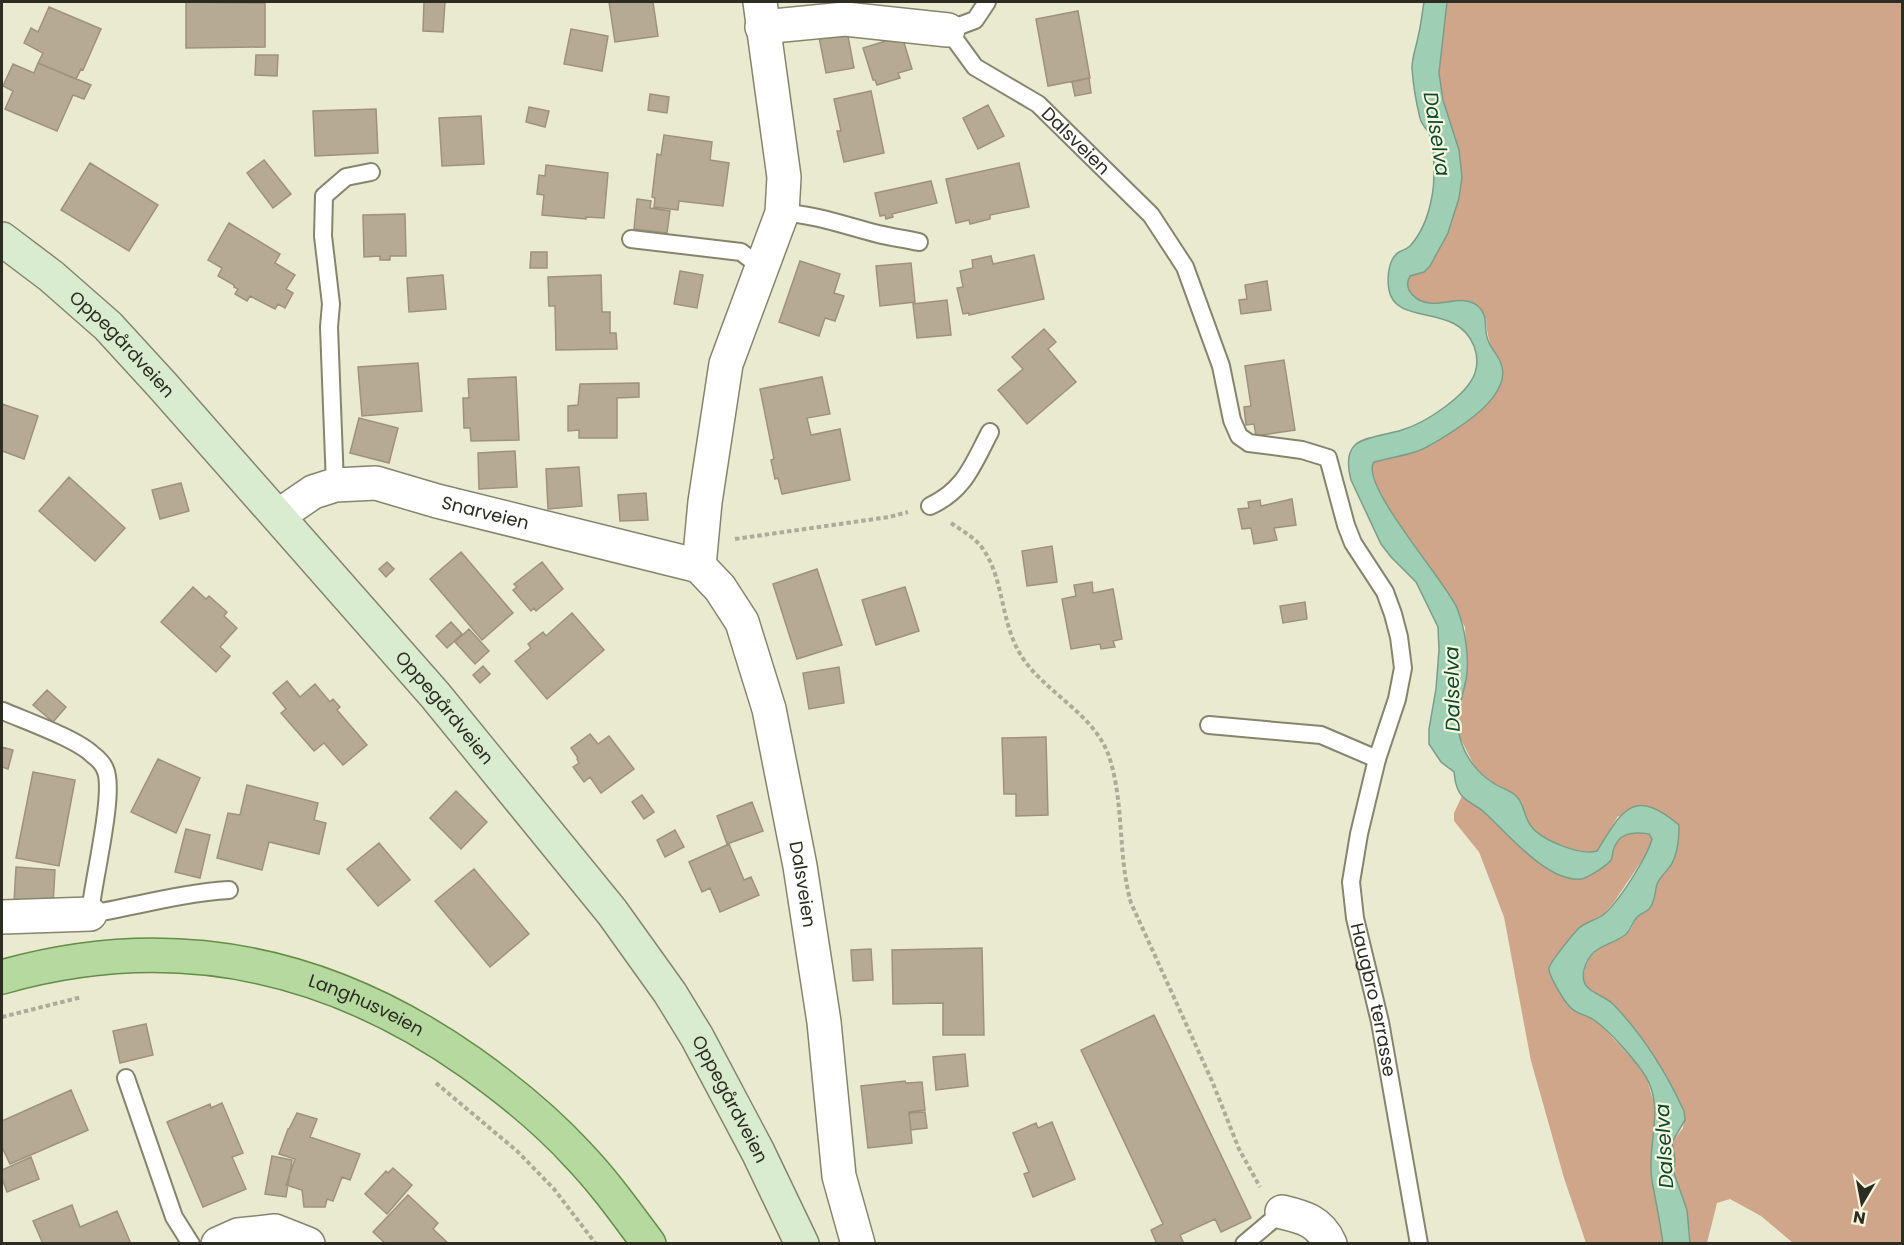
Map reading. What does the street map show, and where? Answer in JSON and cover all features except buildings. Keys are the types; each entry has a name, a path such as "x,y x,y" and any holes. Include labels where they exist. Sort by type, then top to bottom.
{"main road":[{"name":"Oppegårdveien","path":"2,239 51,276 108,326 435,695 612,912 670,993 697,1037 758,1152 802,1244"},
{"name":"Langhusveien","path":"2,977 44,967 121,955 178,955 224,960 272,969 316,981 362,999 402,1019 448,1047 502,1085 577,1153 605,1185 649,1244"}],"street":[{"path":"700,553 705,502 726,364 782,213 784,177 761,14 845,19 948,30"},
{"name":"Snarveien","path":"278,516 312,492 335,485 376,483 437,501 700,553"},
{"name":"Dalsveien","path":"700,553 742,622 769,709 800,866 819,988 839,1176 858,1244"},
{"path":"2,917 90,914"},
{"path":"1282,1212 1306,1218 1320,1229 1330,1244"},
{"path":"218,1244 238,1235 275,1230 308,1244"}],"lane":[{"path":"948,30 975,20 987,2"},
{"name":"Dalsveien","path":"948,30 975,67 1038,104 1151,215 1185,267 1221,366 1232,420 1239,436 1249,443"},
{"path":"335,485 329,327 331,304 323,236 324,196 346,177 371,172"},
{"path":"782,213 822,218 878,234 919,242"},
{"path":"632,239 741,252 762,268"},
{"path":"930,506 956,490 990,432"},
{"name":"Haugbro terrasse","path":"1249,443 1302,450 1328,458 1353,543 1385,592 1399,637 1403,668 1397,699 1377,759 1359,834 1351,882 1355,918 1380,1022 1419,1244"},
{"path":"3,711 80,745 93,754 106,770 108,787 106,808 90,914 196,892 229,890"},
{"path":"1209,725 1321,735 1377,759"},
{"path":"126,1078 174,1217 192,1244"},
{"path":"1244,1244 1282,1212"}],"path":[{"path":"700,553 729,540 889,516 930,506 980,545 988,557 1011,635 1019,653 1047,686 1083,718 1104,745 1111,762 1119,808 1125,882 1131,903 1212,1081 1239,1149 1262,1192 1282,1212"},
{"path":"2,1017 89,995"},
{"path":"427,1076 517,1151 554,1189 596,1244"}],"shaded area":[{"path":"1447,2 1902,2 1902,1243 1793,1243 1761,1216 1730,1199 1717,1203 1707,1243 1690,1243 1687,1216 1674,1171 1672,1142 1683,1128 1684,1111 1650,1049 1639,1034 1612,1004 1585,986 1583,979 1590,957 1602,945 1623,937 1631,929 1636,918 1645,912 1655,894 1658,882 1673,862 1679,839 1618,816 1597,851 1575,850 1548,840 1532,828 1526,818 1522,802 1476,769 1459,736 1459,705 1467,670 1465,627 1430,566 1376,488 1371,474 1373,462 1416,451 1500,361 1490,342 1486,319 1423,302 1408,288 1410,276 1424,272 1430,266 1448,233 1459,150 1443,100 1439,73"},
{"path":"1462,796 1484,811 1527,854 1553,872 1598,870 1611,860 1616,842 1623,835 1633,831 1649,834 1653,839 1649,850 1614,902 1603,915 1580,928 1552,962 1557,986 1571,1009 1592,1018 1601,1025 1647,1079 1655,1107 1652,1180 1663,1243 1586,1243 1564,1178 1531,1061 1504,917 1479,852 1454,821 1454,813"}],"water":[{"name":"Dalselva","path":"1424,2 1447,2 1439,73 1443,100 1459,150 1462,177 1459,198 1448,233 1430,266 1424,272 1410,276 1408,286 1416,298 1425,302 1468,301 1482,310 1488,340 1503,370 1502,380 1487,405 1465,423 1418,451 1374,462 1373,473 1379,490 1391,511 1450,595 1460,616 1466,644 1467,663 1466,680 1458,716 1458,731 1465,752 1478,770 1489,780 1518,798 1528,822 1543,837 1572,849 1597,851 1614,825 1630,808 1650,807 1679,825 1675,856 1657,884 1651,906 1637,917 1625,935 1601,947 1591,955 1583,977 1588,987 1613,1004 1644,1041 1670,1082 1684,1111 1685,1120 1672,1142 1675,1158 1674,1173 1687,1210 1690,1243 1663,1243 1651,1168 1654,1102 1646,1077 1607,1031 1594,1020 1570,1007 1549,971 1558,954 1579,928 1603,915 1617,900 1639,868 1652,839 1649,834 1626,835 1618,840 1611,859 1606,865 1584,878 1568,878 1542,865 1516,844 1483,811 1465,799 1456,785 1454,772 1441,762 1429,744 1439,650 1438,627 1416,582 1381,544 1350,476 1349,457 1355,445 1370,438 1411,426 1444,408 1471,382 1477,366 1475,349 1466,332 1455,324 1403,308 1394,301 1389,290 1390,264 1395,255 1410,246 1418,235 1427,216 1433,190 1432,147 1429,133 1422,124 1412,68"}]}
